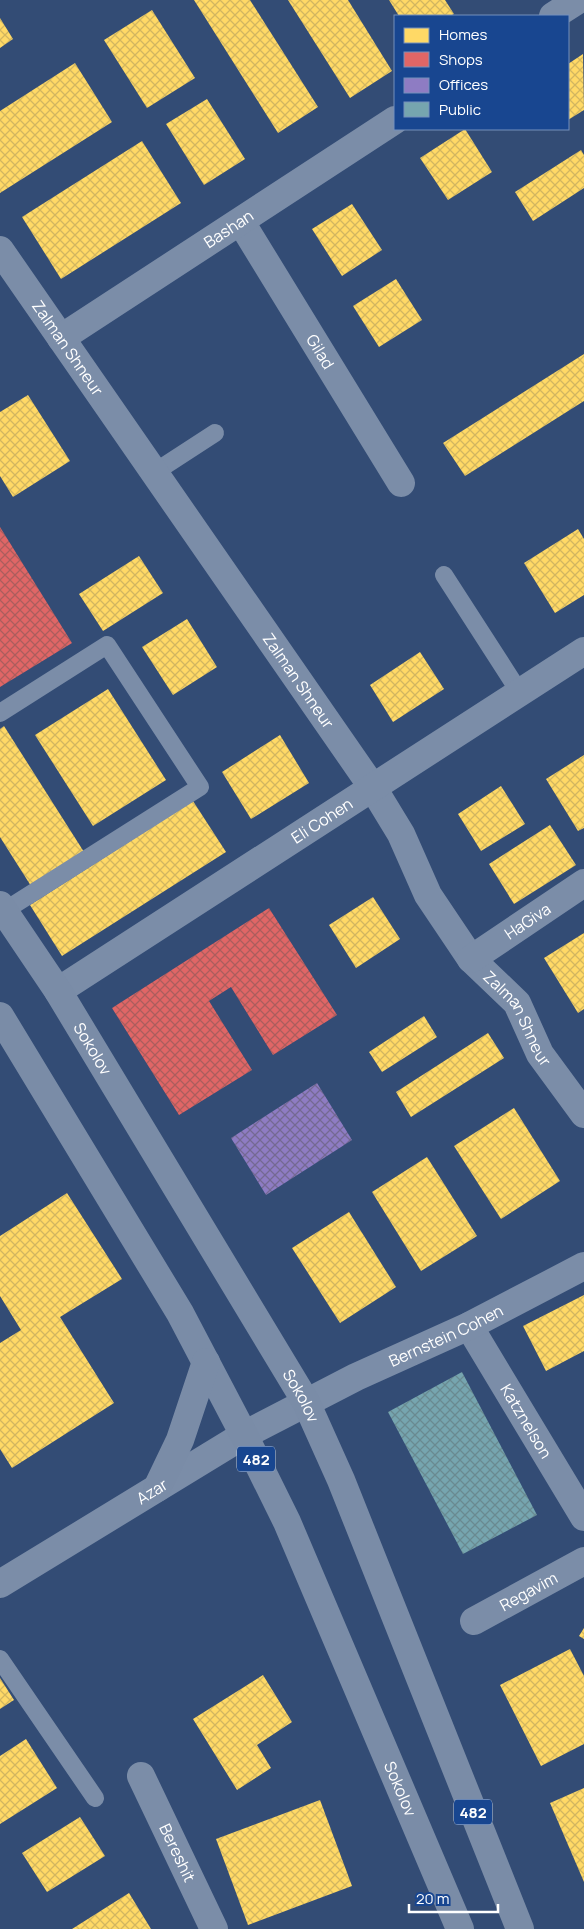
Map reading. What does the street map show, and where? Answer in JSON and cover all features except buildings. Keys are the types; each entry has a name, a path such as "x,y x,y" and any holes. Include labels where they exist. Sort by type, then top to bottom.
{"main road":[{"name":"Sokolov","path":"2,908 58,991 306,1402 341,1480 520,1929"},
{"name":"Sokolov","path":"0,1016 180,1313 244,1435 287,1522 460,1929"},
{"path":"157,1488 180,1440 206,1362"}],"street":[{"path":"555,15 578,0"},
{"name":"Bashan","path":"61,338 394,121"},
{"name":"Gilad","path":"241,222 401,483"},
{"name":"Zalman Shneur","path":"0,250 373,788 401,834 428,895 471,959 517,1003 540,1054 584,1114"},
{"name":"Eli Cohen","path":"58,991 584,651"},
{"name":"HaGiva","path":"471,959 584,883"},
{"name":"Bernstein Cohen","path":"306,1402 469,1326 584,1266"},
{"name":"Katznelson","path":"469,1326 584,1516"},
{"name":"Azar","path":"0,1584 244,1435 306,1402"},
{"name":"Regavim","path":"474,1621 584,1561"},
{"name":"Bereshit","path":"141,1776 214,1929"}],"lane":[{"path":"155,472 215,433"},
{"path":"444,575 520,692"},
{"path":"0,713 107,645 200,787 2,908"},
{"path":"0,1659 95,1798"}]}
